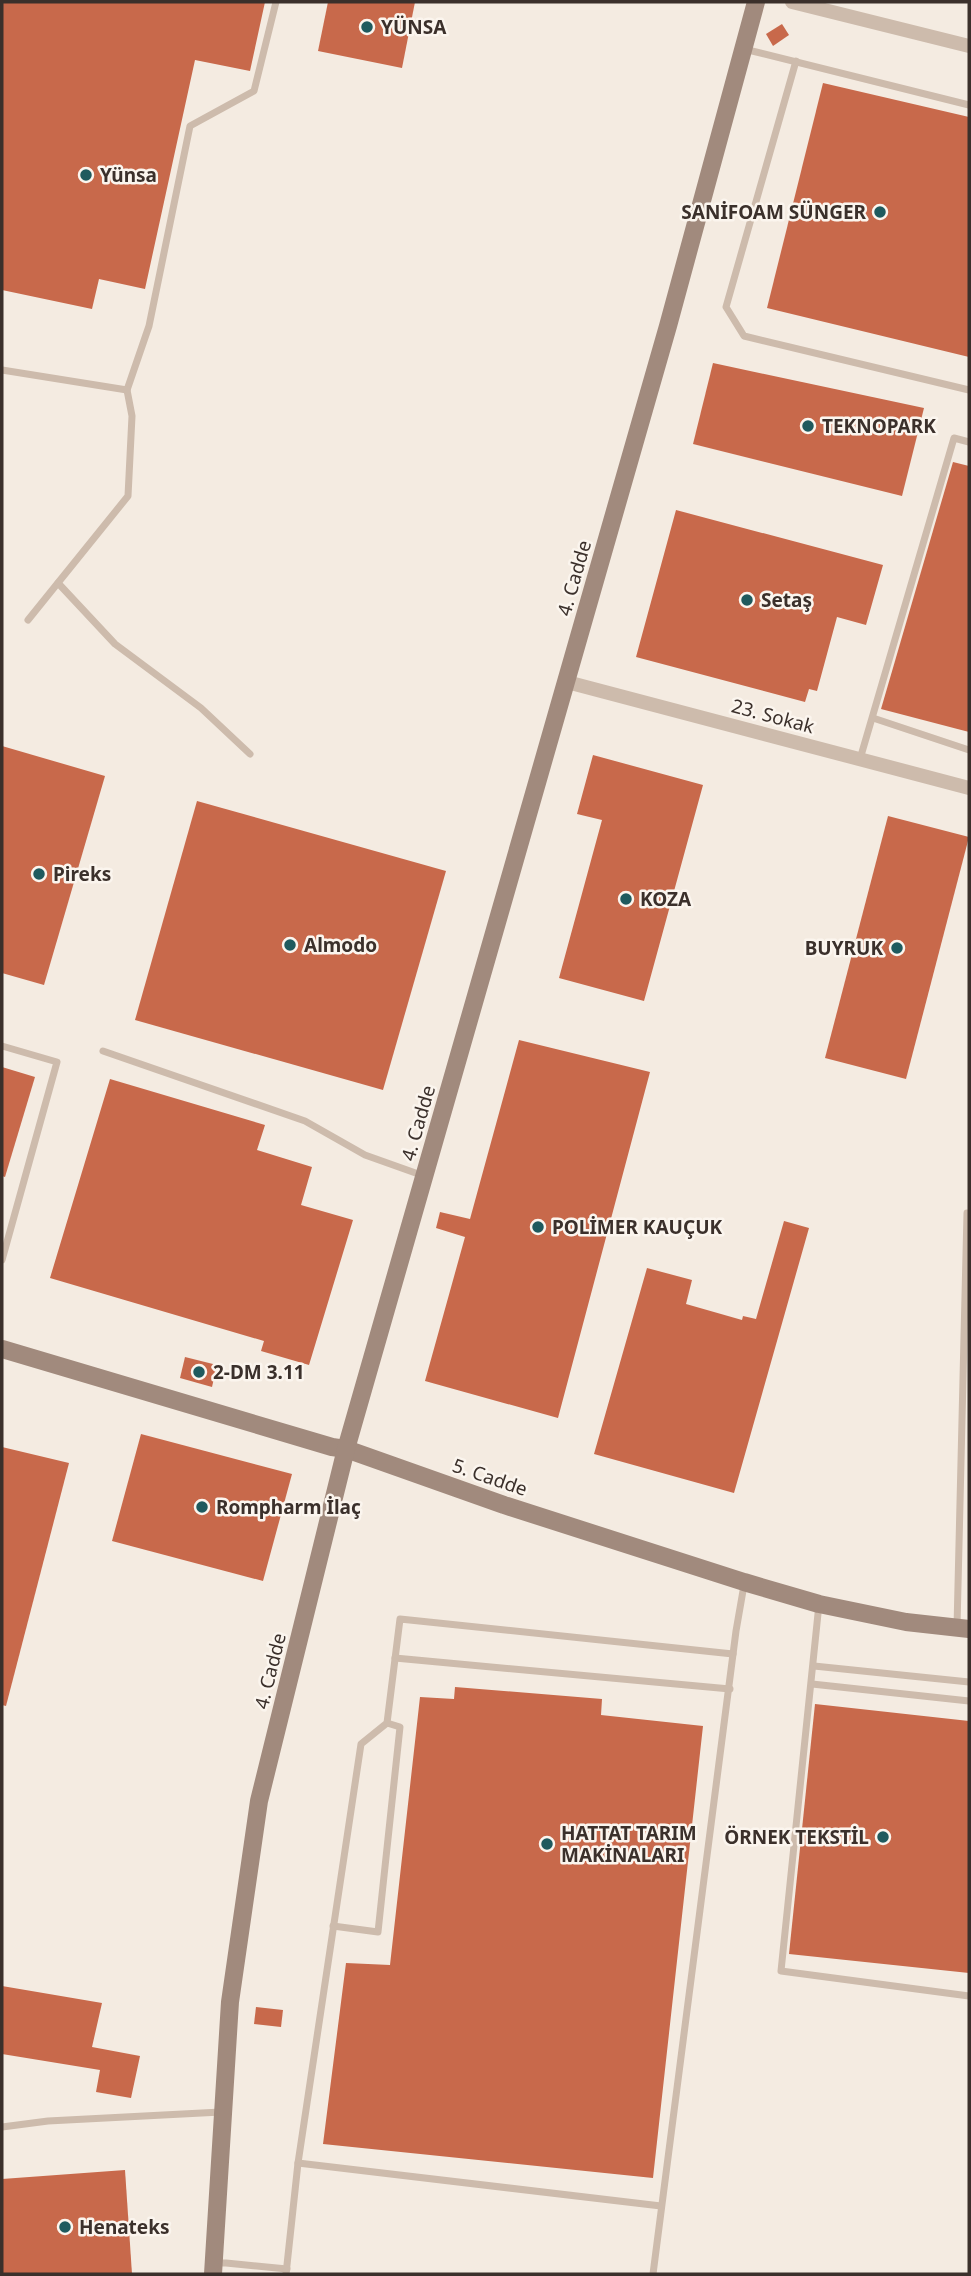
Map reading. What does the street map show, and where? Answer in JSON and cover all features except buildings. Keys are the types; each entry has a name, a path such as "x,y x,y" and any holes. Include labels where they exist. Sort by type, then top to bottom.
{"street":[{"name":"4. Cadde","path":"214,2269 230,2002 259,1801 346,1449 668,326 756,2"},
{"path":"792,2 969,46"},
{"name":"23. Sokak","path":"567,681 969,788"},
{"name":"5. Cadde","path":"2,1349 346,1449 504,1505 744,1583 819,1604 906,1622 963,1629"}],"lane":[{"path":"28,620 128,496 131,416 127,390 149,326 190,126 254,91 276,2"},
{"path":"743,49 969,105"},
{"path":"796,61 726,307 744,336 969,390"},
{"path":"2,370 127,390"},
{"path":"860,760 954,438 969,442"},
{"path":"58,583 115,645 201,708 250,754"},
{"path":"873,718 969,750"},
{"path":"2,1046 57,1062 2,1260"},
{"path":"103,1051 305,1121 365,1156 425,1176"},
{"path":"963,1629 960,1514 969,1213"},
{"path":"960,1514 969,1514"},
{"path":"653,2274 744,1583"},
{"path":"819,1604 781,1971 969,1996"},
{"path":"214,2269 226,2263 287,2272 298,2163 361,1744 387,1723 400,1619 733,1654"},
{"path":"395,1658 730,1689"},
{"path":"814,1666 969,1682"},
{"path":"812,1684 969,1702"},
{"path":"333,1926 378,1932 400,1727 387,1723"},
{"path":"2,2127 48,2121 222,2112"},
{"path":"298,2163 660,2206"}],"place":[{"name":"YÜNSA","path":"367,27"},
{"name":"Yünsa","path":"86,175"},
{"name":"SANİFOAM SÜNGER","path":"880,212"},
{"name":"TEKNOPARK","path":"808,426"},
{"name":"Setaş","path":"747,600"},
{"name":"Pireks","path":"39,874"},
{"name":"KOZA","path":"626,899"},
{"name":"Almodo","path":"290,945"},
{"name":"BUYRUK","path":"897,948"},
{"name":"POLİMER KAUÇUK","path":"538,1227"},
{"name":"2-DM 3.11","path":"199,1372"},
{"name":"Rompharm İlaç","path":"202,1507"},
{"name":"ÖRNEK TEKSTİL","path":"883,1837"},
{"name":"HATTAT TARIM MAKİNALARI","path":"547,1844"},
{"name":"Henateks","path":"65,2227"}]}
